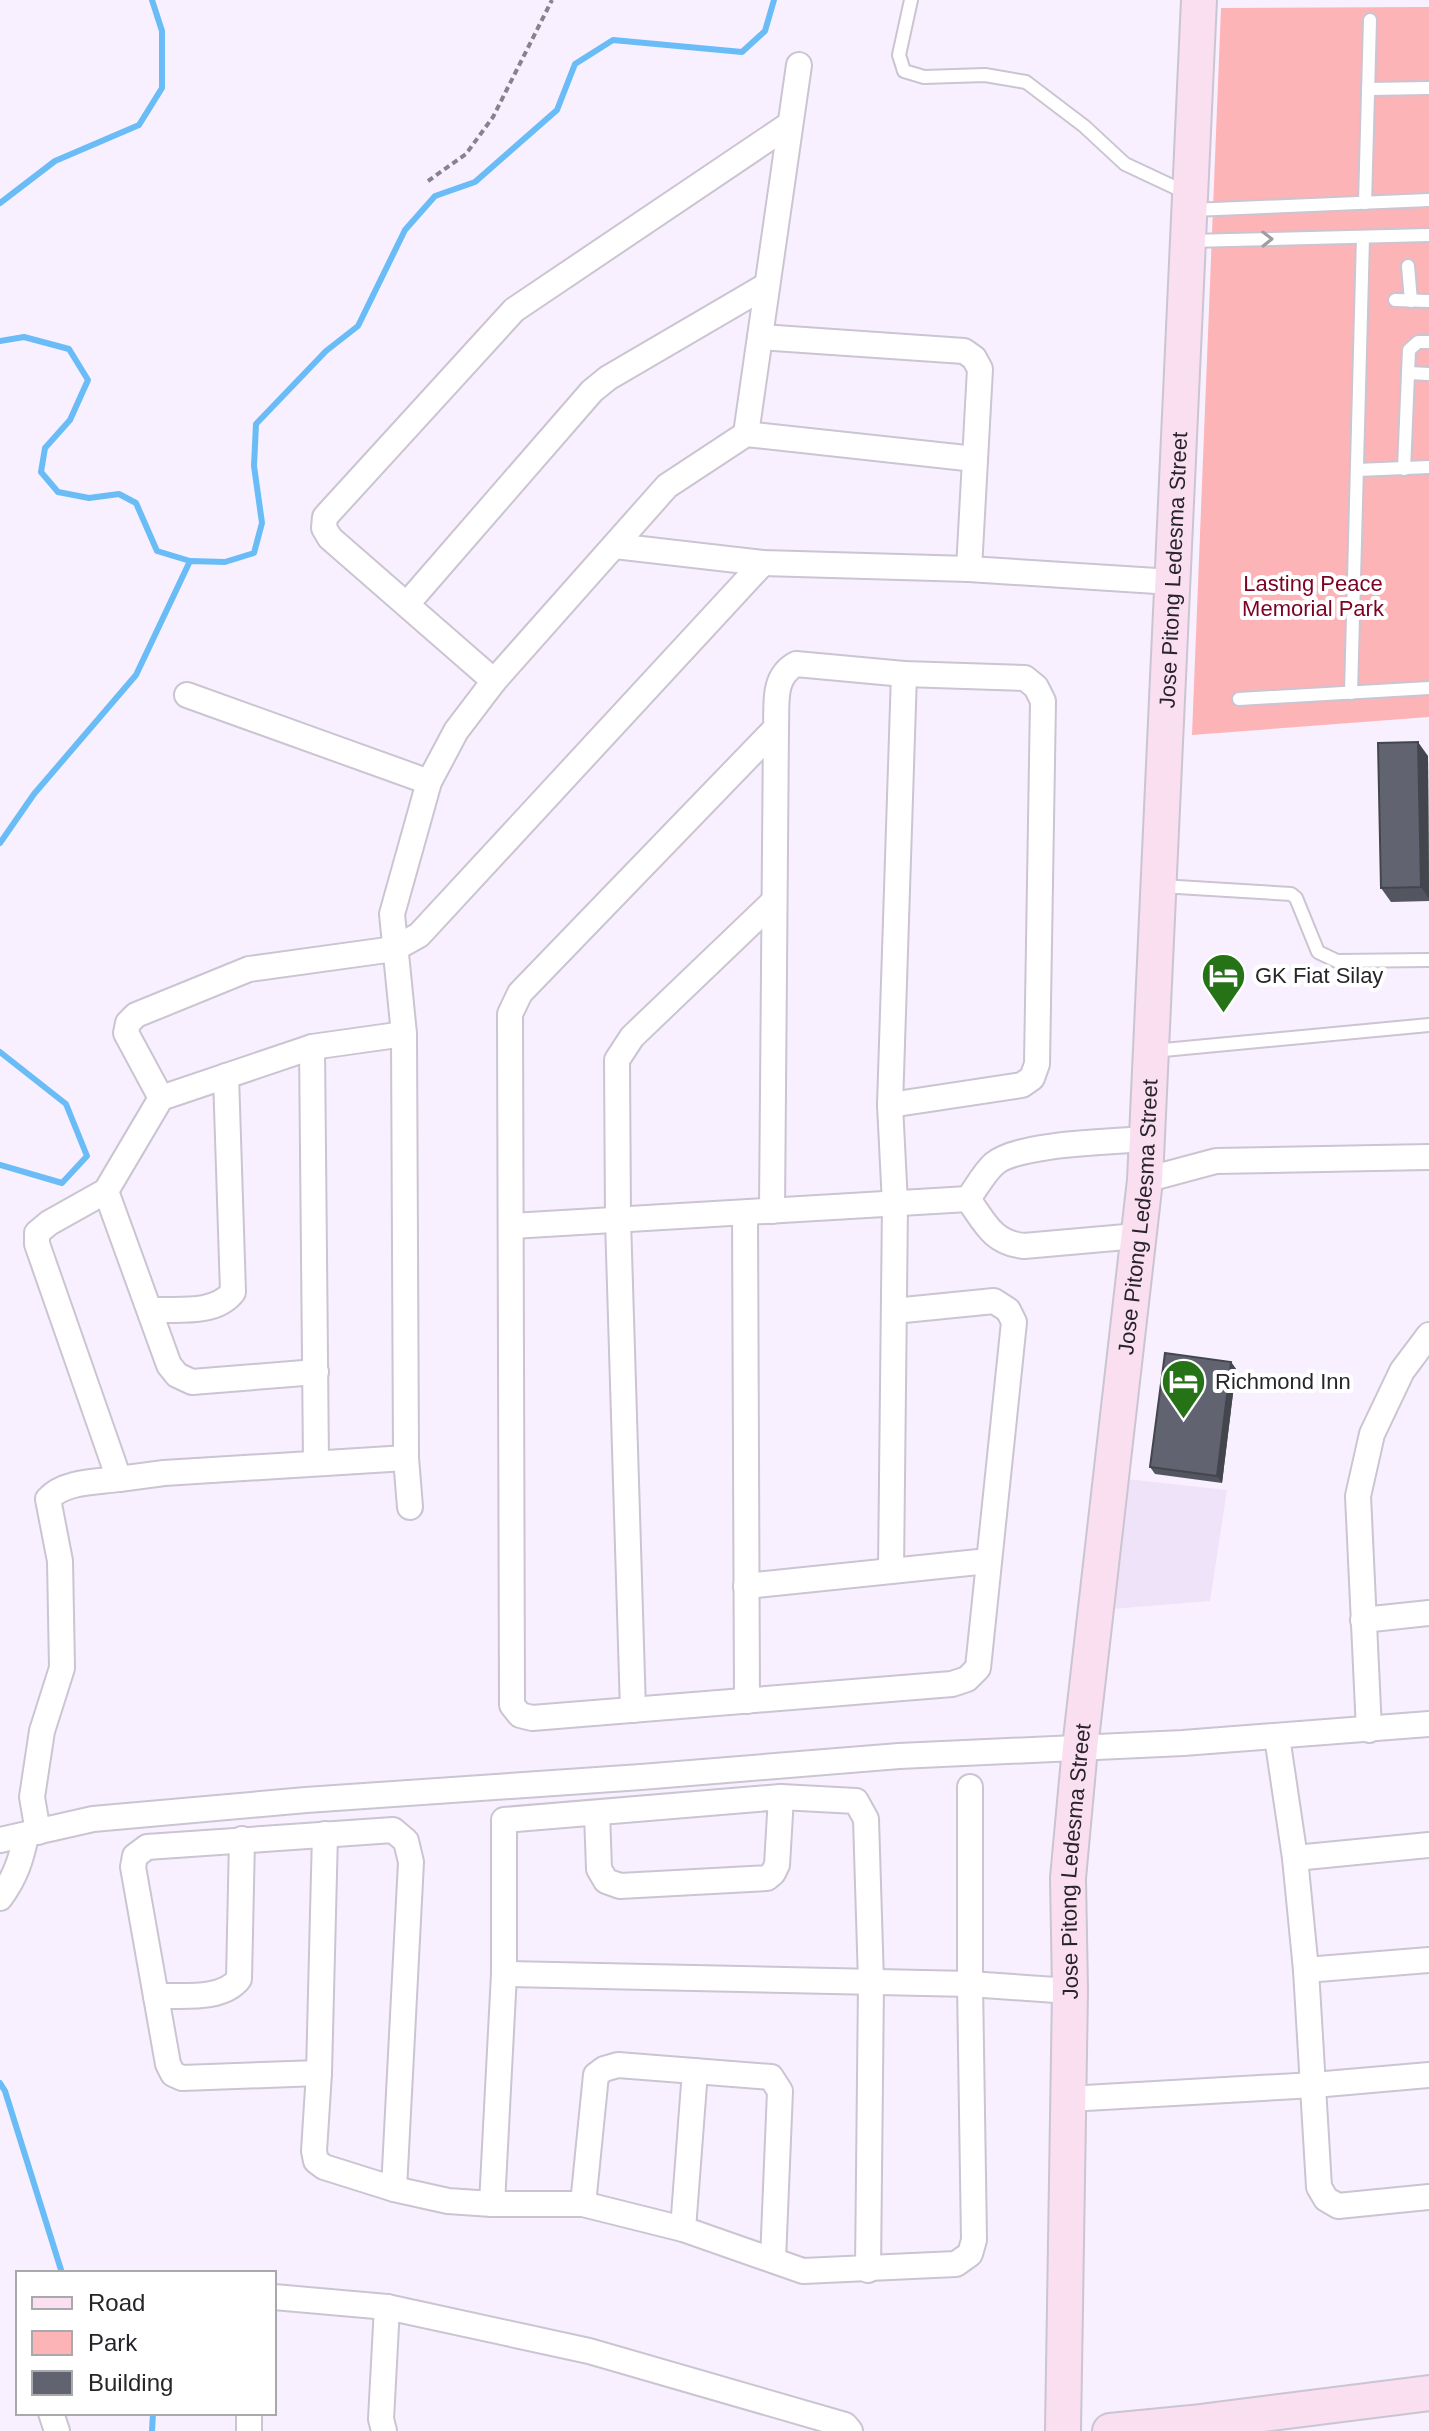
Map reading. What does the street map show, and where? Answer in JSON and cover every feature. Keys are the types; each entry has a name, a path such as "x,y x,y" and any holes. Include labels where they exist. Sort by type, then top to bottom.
{"main road":[{"name":"Jose Pitong Ledesma Street","path":"1063,2431 1070,1991 1068,1878 1145,1180 1199,0"},
{"path":"1110,2431 1193,2427 1429,2393"}],"street":[{"path":"746,434 799,65"},
{"path":"494,681 330,538 324,528 325,517 514,310 790,124"},
{"path":"407,604 592,391 608,378 767,285"},
{"path":"760,337 964,351 974,358 980,369 969,569"},
{"path":"410,1507 406,1458 404,1034 392,914 429,782 456,731 494,681 667,486 746,434 975,459"},
{"path":"615,546 763,563 969,569 1172,582"},
{"path":"161,1098 126,1033 128,1023 136,1015 249,969 394,949 419,935 763,563"},
{"path":"772,1211 776,728 779,679 786,669 796,664 904,674 1025,678 1036,687 1043,701 1037,1064 1032,1078 1022,1085 890,1105"},
{"path":"891,1571 895,1204 890,1105 904,674"},
{"path":"187,695 429,782"},
{"path":"776,728 520,993 510,1014 512,1705 520,1715 532,1718 952,1684 967,1679 978,1668 1014,1322 1008,1310 994,1301 894,1311"},
{"path":"633,1710 618,1220 617,1060 632,1037 773,902"},
{"path":"119,1479 37,1244 37,1233 106,1191 161,1098 312,1047 404,1034"},
{"path":"312,1047 316,1463"},
{"path":"150,1310 215,1307 226,1302 233,1292 226,1076"},
{"path":"512,1226 968,1199 994,1164 1012,1154 1035,1149 1147,1139"},
{"path":"1145,1180 1216,1161 1429,1157"},
{"path":"106,1191 169,1365 177,1375 192,1382 316,1372"},
{"path":"968,1199 997,1237 1010,1244 1024,1246 1137,1236"},
{"path":"745,1213 747,1701"},
{"path":"1369,1730 1358,1496 1372,1434 1402,1371 1429,1335"},
{"path":"0,1898 19,1866 32,1834 32,1797 42,1731 62,1668 60,1561 48,1499 54,1492 164,1473 406,1458"},
{"path":"746,1586 988,1561"},
{"path":"1363,1620 1429,1613"},
{"path":"0,1840 93,1819 306,1800 899,1756 1277,1737 1429,1724"},
{"path":"1277,1737 1295,1858 1306,1970 1319,2187 1326,2199 1338,2206 1429,2197"},
{"path":"492,2204 504,1974 504,1786"},
{"path":"325,1834 314,2151 316,2161 324,2167 394,2189 448,2201 583,2204 683,2229 803,2271 956,2264 970,2254 974,2240 970,1787"},
{"path":"504,1820 781,1797 856,1801 866,1819 871,1982 868,2270"},
{"path":"597,1813 599,1869 606,1881 620,1886 767,1878 777,1865 781,1797"},
{"path":"319,2073 182,2078 173,2074 168,2064 133,1867 135,1856 147,1847 393,1830 406,1841 411,1862 394,2189"},
{"path":"156,1996 220,1993 233,1987 239,1979 242,1839"},
{"path":"1295,1858 1429,1845"},
{"path":"1306,1970 1429,1960"},
{"path":"504,1974 970,1984 1070,1991"},
{"path":"583,2204 596,2075 604,2069 618,2065 771,2077 780,2091 773,2260"},
{"path":"683,2229 695,2071"},
{"path":"1068,2099 1429,2075"},
{"path":"276,2297 387,2307 589,2351 845,2425 850,2431"},
{"path":"384,2431 381,2419 387,2307"}],"lane":[{"path":"911,0 899,55 904,71 924,77 985,75 1026,82 1190,215 1363,237 1429,235"},
{"path":"1365,203 1370,20"},
{"path":"1368,89 1429,88"},
{"path":"1190,215 1429,200"},
{"path":"1351,693 1363,237"},
{"path":"1408,266 1411,301"},
{"path":"1395,300 1429,301"},
{"path":"1404,469 1409,350 1418,342 1429,342"},
{"path":"1408,373 1429,374"},
{"path":"1357,470 1429,467"},
{"path":"1239,699 1429,688"},
{"path":"1158,886 1291,894 1296,898 1318,952 1326,957 1337,961 1429,960"},
{"path":"1152,1051 1429,1025"}],"path":[{"path":"428,181 466,154 493,117 552,0"}],"shaded area":[{"path":"1127,1479 1227,1490 1210,1601 1112,1609"}],"green space":[{"name":"Lasting Peace Memorial Park","path":"1429,7 1429,717 1192,735 1221,8"}],"building":[{"path":"1418,742 1421,887 1381,888 1378,743"},
{"path":"1165,1353 1231,1362 1217,1476 1150,1467"}],"waterway":[{"path":"0,203 55,161 139,125 162,88 162,31 152,0"},
{"path":"0,843 34,794 136,675 190,561 225,562 254,553 262,523 254,466 256,424 326,351 358,326 405,230 435,196 475,182 557,110 575,64 613,40 742,52 765,31 774,0"},
{"path":"0,341 24,337 69,349 88,380 70,420 45,448 41,472 58,492 89,498 119,494 136,503 157,551 190,561"},
{"path":"0,1052 66,1104 87,1156 62,1183 0,1165"},
{"path":"0,2083 61,2271"},
{"path":"152,2431 153,2415"}],"place":[{"name":"GK Fiat Silay","path":"1224,1014"},
{"name":"Richmond Inn","path":"1184,1420"}]}
